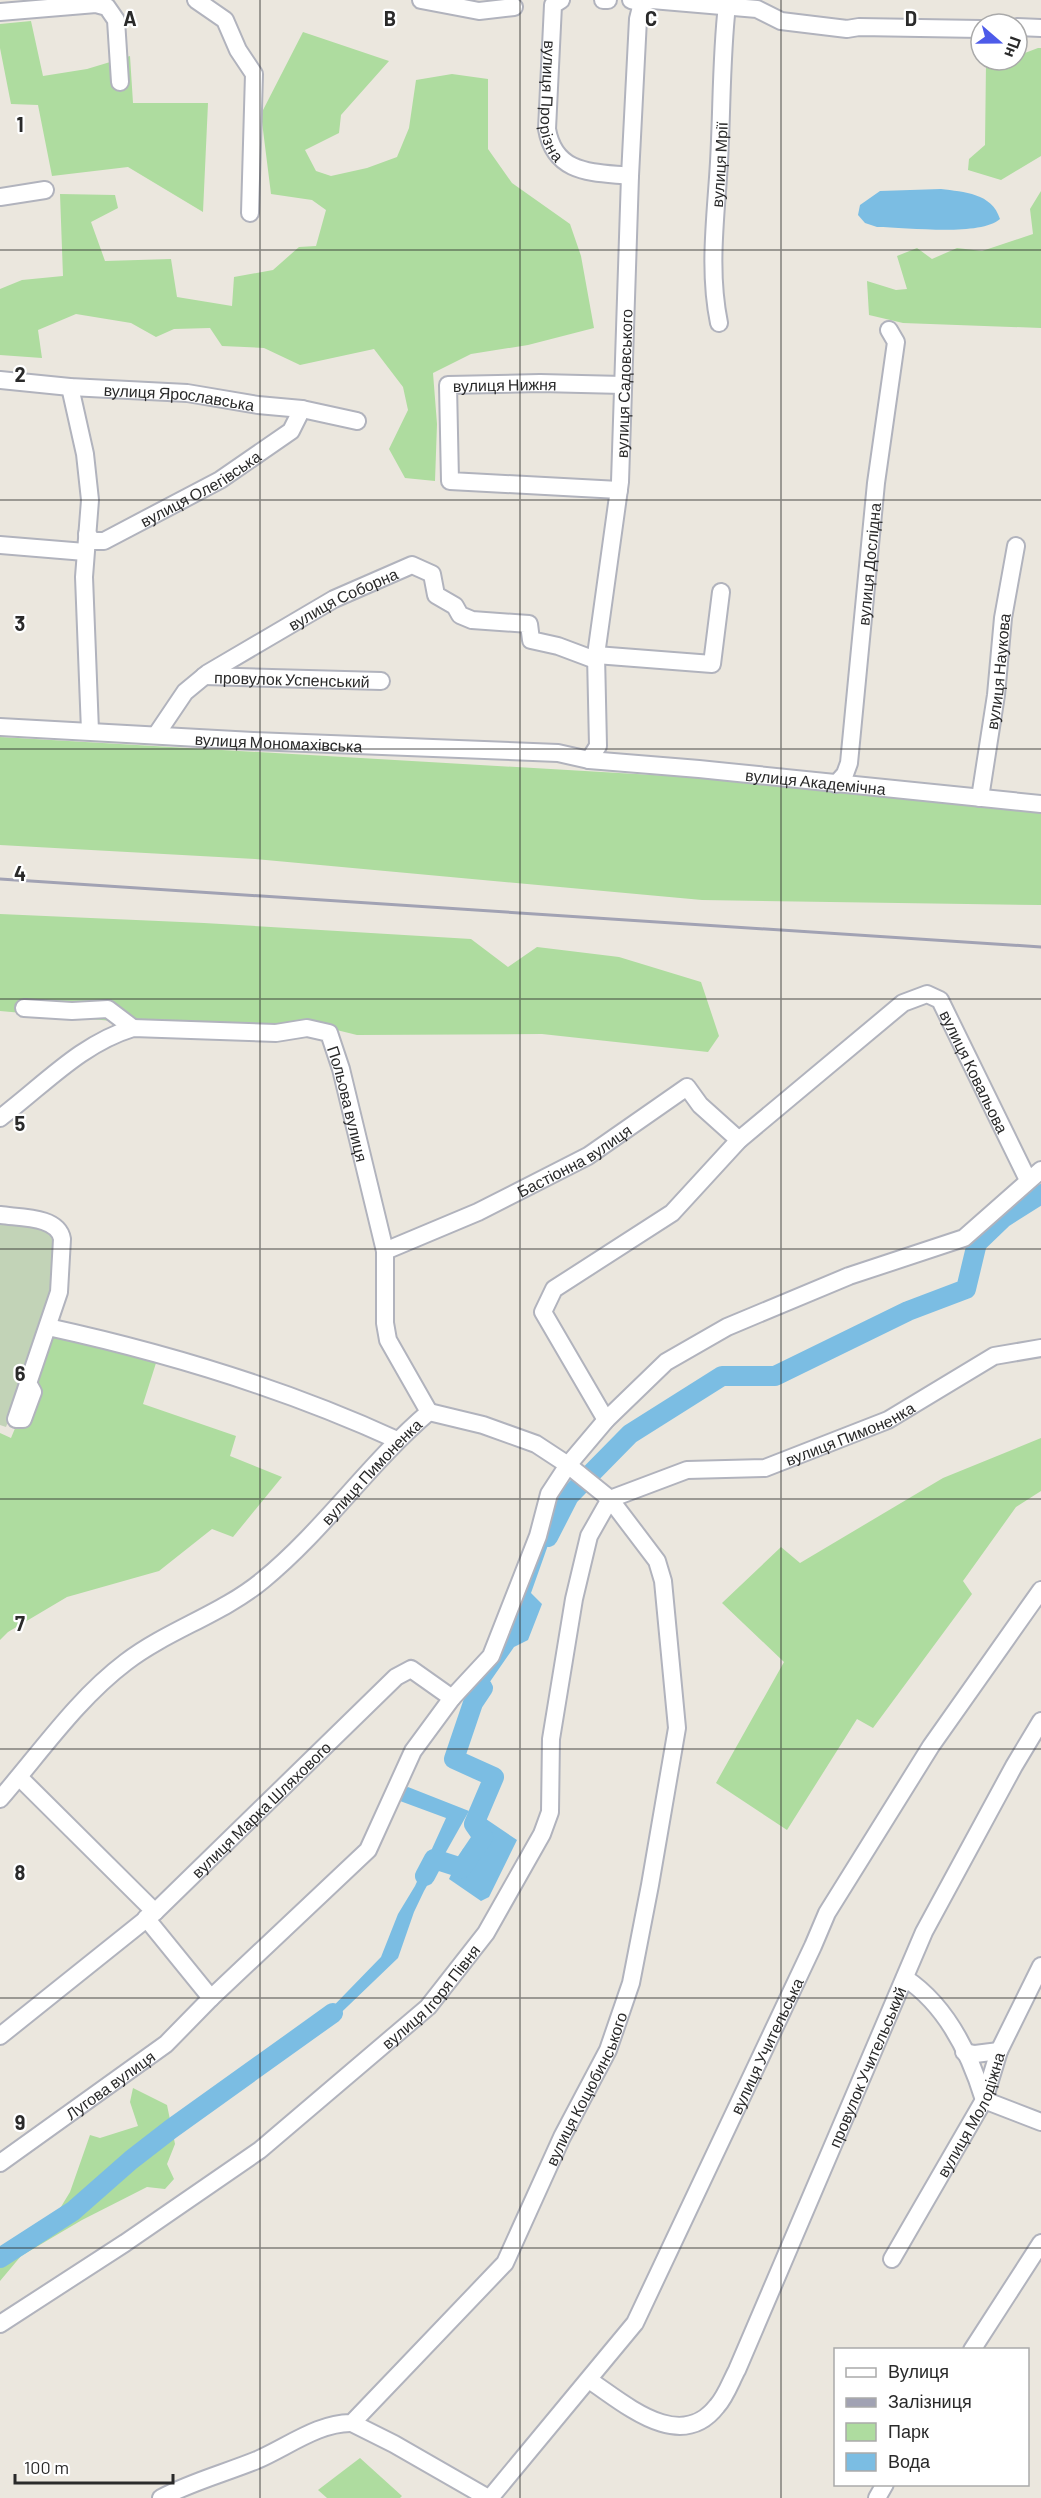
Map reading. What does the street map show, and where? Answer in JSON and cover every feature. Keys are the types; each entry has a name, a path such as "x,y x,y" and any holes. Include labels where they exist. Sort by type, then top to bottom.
{"street":[{"path":"196,0 225,20 238,50 254,74 250,213"},
{"path":"421,0 479,11 514,7"},
{"path":"603,0 608,0"},
{"path":"636,2 652,0 727,5 757,4 781,21 848,29 894,27 969,29"},
{"name":"вулиця Прорізна","path":"557,2 547,129 549,144 562,161 579,169 630,176"},
{"name":"вулиця Садовського","path":"589,760 596,752 598,740 597,655 619,490 638,19 636,2"},
{"path":"0,12 96,4 107,7 116,20 120,82"},
{"name":"вулиця Мрії","path":"719,323 712,267 720,144 723,40 727,5"},
{"path":"0,197 45,190"},
{"name":"вулиця Дослідна","path":"847,769 892,336"},
{"name":"вулиця Ярославська","path":"0,380 70,387 187,393 258,405 302,409 357,421"},
{"name":"вулиця Нижня","path":"619,490 450,481 448,385 540,383 623,385"},
{"path":"70,387 85,454 90,500 84,577 90,731"},
{"name":"вулиця Олегівська","path":"87,534 93,541 104,541 220,480 291,431 302,409"},
{"path":"0,545 86,552"},
{"name":"вулиця Наукова","path":"980,798 996,695 1003,618 1016,546"},
{"name":"вулиця Соборна","path":"156,735 185,692 204,676 334,599 412,565 432,574 436,595 455,606 460,615 472,620 528,624 531,640 558,646 591,658 597,655"},
{"path":"597,655 711,664 721,592"},
{"name":"провулок Успенський","path":"204,676 381,681"},
{"name":"вулиця Мономахівська","path":"0,728 558,753 589,760"},
{"path":"598,740 605,753 618,762"},
{"name":"вулиця Академічна","path":"589,760 1041,804"},
{"path":"836,783 847,769"},
{"path":"847,769 849,779 855,786"},
{"name":"вулиця Ковальова","path":"569,1467 606,1420 666,1362 728,1327 849,1276 964,1238 1035,1175 940,1000 927,994 903,1003 739,1140 672,1213 554,1289 543,1312 606,1420"},
{"path":"24,1008 72,1011 108,1009 133,1028"},
{"name":"Польова вулиця","path":"0,1118 30,1096 59,1068 112,1034 133,1028 276,1033 307,1028 329,1033 341,1069 385,1251 385,1323 388,1340 429,1412"},
{"name":"Бастіонна вулиця","path":"385,1251 478,1212 588,1156 687,1087 700,1105 739,1140"},
{"path":"0,1215 50,1223 61,1232 62,1283 28,1383"},
{"path":"48,1327 151,1352 253,1383 342,1414 397,1440"},
{"name":"вулиця Пимоненка","path":"0,1799 100,1684 128,1660 261,1582 304,1544 397,1440 429,1412 483,1425 536,1444 610,1499 687,1470 765,1468 888,1420 994,1356 1041,1348"},
{"path":"452,1698 491,1656 538,1536 549,1494 569,1467"},
{"name":"вулиця Ігоря Півня","path":"0,2324 125,2243 260,2150 428,2007 486,1934 542,1834 550,1812 551,1739 573,1599 589,1536 610,1499"},
{"name":"вулиця Коцюбинського","path":"352,2423 505,2263 562,2137 608,2050 631,1983 674,1749 677,1728 676,1704 663,1581 657,1561 610,1499"},
{"name":"вулиця Учительська","path":"489,2498 635,2323 813,1946 826,1913 931,1746 1041,1590"},
{"name":"вулиця Марка Шляхового","path":"0,2036 151,1915 396,1677 411,1669 452,1698"},
{"name":"Лугова вулиця","path":"0,2163 166,2044 211,1998 368,1850 413,1750 452,1698"},
{"name":"провулок Учительський","path":"589,2380 652,2420 665,2425 680,2427 705,2418 717,2406 737,2370 924,1932 1041,1721"},
{"path":"19,1777 151,1915 211,1998"},
{"name":"вулиця Молодіжна","path":"892,2259 984,2100 999,2051 1041,1966"},
{"path":"905,1978 923,1990 938,2006 975,2071 984,2100 1041,2122"},
{"path":"964,2052 975,2054 999,2051"},
{"path":"973,2348 1041,2243"},
{"path":"161,2498 175,2490 255,2461 336,2423 352,2423 489,2498"}],"green space":[{"path":"31,21 43,76 87,69 130,56 133,103 208,103 203,212 128,167 52,176 38,105 11,104 0,48 0,24"},
{"path":"303,32 389,61 341,115 339,133 305,150 316,171 331,176 367,168 397,157 409,128 416,80 452,74 488,79 488,149 512,183 570,224 581,256 594,328 528,345 471,354 433,373 437,424 435,481 405,478 389,449 408,410 403,387 374,349 300,365 264,348 222,346 210,328 174,329 156,337 131,323 76,314 38,330 42,358 0,355 0,289 22,280 63,276 60,194 115,195 118,208 91,222 105,261 171,259 177,297 232,306 234,277 273,270 299,247 316,246 326,210 312,200 271,194 261,114"},
{"path":"1041,48 1041,156 1001,180 968,170 969,159 985,145 986,72 1029,72 1029,51"},
{"path":"1041,191 1041,328 903,323 869,315 867,281 896,290 907,289 897,256 917,248 932,259 957,248 982,251 1033,234 1030,209"},
{"path":"0,737 909,790 1041,809 1041,905 702,900 255,859 0,845"},
{"path":"0,914 204,923 471,939 508,967 537,947 619,957 701,982 719,1036 708,1052 542,1034 357,1035 308,1023 263,1030 124,1022 0,1011"},
{"path":"0,1220 51,1230 57,1237 57,1286 6,1427 0,1425"},
{"path":"56,1335 156,1363 143,1404 236,1436 230,1456 282,1477 233,1537 212,1529 159,1571 67,1597 8,1632 0,1640 0,1433 11,1438 52,1339"},
{"path":"1041,1438 1041,1491 1016,1507 963,1581 972,1594 873,1728 857,1719 787,1830 716,1783 784,1662 722,1603 781,1547 800,1563 943,1478"},
{"path":"133,2088 167,2105 175,2144 167,2164 174,2179 165,2189 147,2187 82,2220 21,2256 0,2281 0,2248 56,2215 70,2192 90,2135 100,2138 138,2126 130,2102"},
{"path":"360,2458 402,2496 400,2498 327,2498 318,2490"}],"water":[{"path":"941,189 968,193 984,199 996,210 1000,219 990,225 976,228 942,230 877,227 865,223 858,215 860,205 880,191"},
{"path":"558,1504 558,1517 531,1593 542,1604 528,1640 514,1647 487,1686 485,1700 476,1714 464,1706 507,1640 517,1607"},
{"path":"408,1787 469,1811 424,1891 398,1958 324,2029 313,2027 381,1957 398,1914 415,1886 446,1818 400,1801 403,1790"},
{"path":"486,1819 517,1840 489,1897 481,1901 449,1879 463,1849 472,1845 480,1828 479,1820"}],"waterway":[{"path":"548,1537 569,1496 630,1434 722,1376 775,1376 908,1311 966,1289 977,1243 1003,1218 1041,1194"},
{"path":"425,1876 434,1859 462,1868 483,1837 474,1824 494,1777 454,1759 473,1703 483,1688"},
{"path":"0,2258 73,2211 131,2160 171,2129 333,2013"}],"railway":[{"path":"0,879 1041,947"}]}
